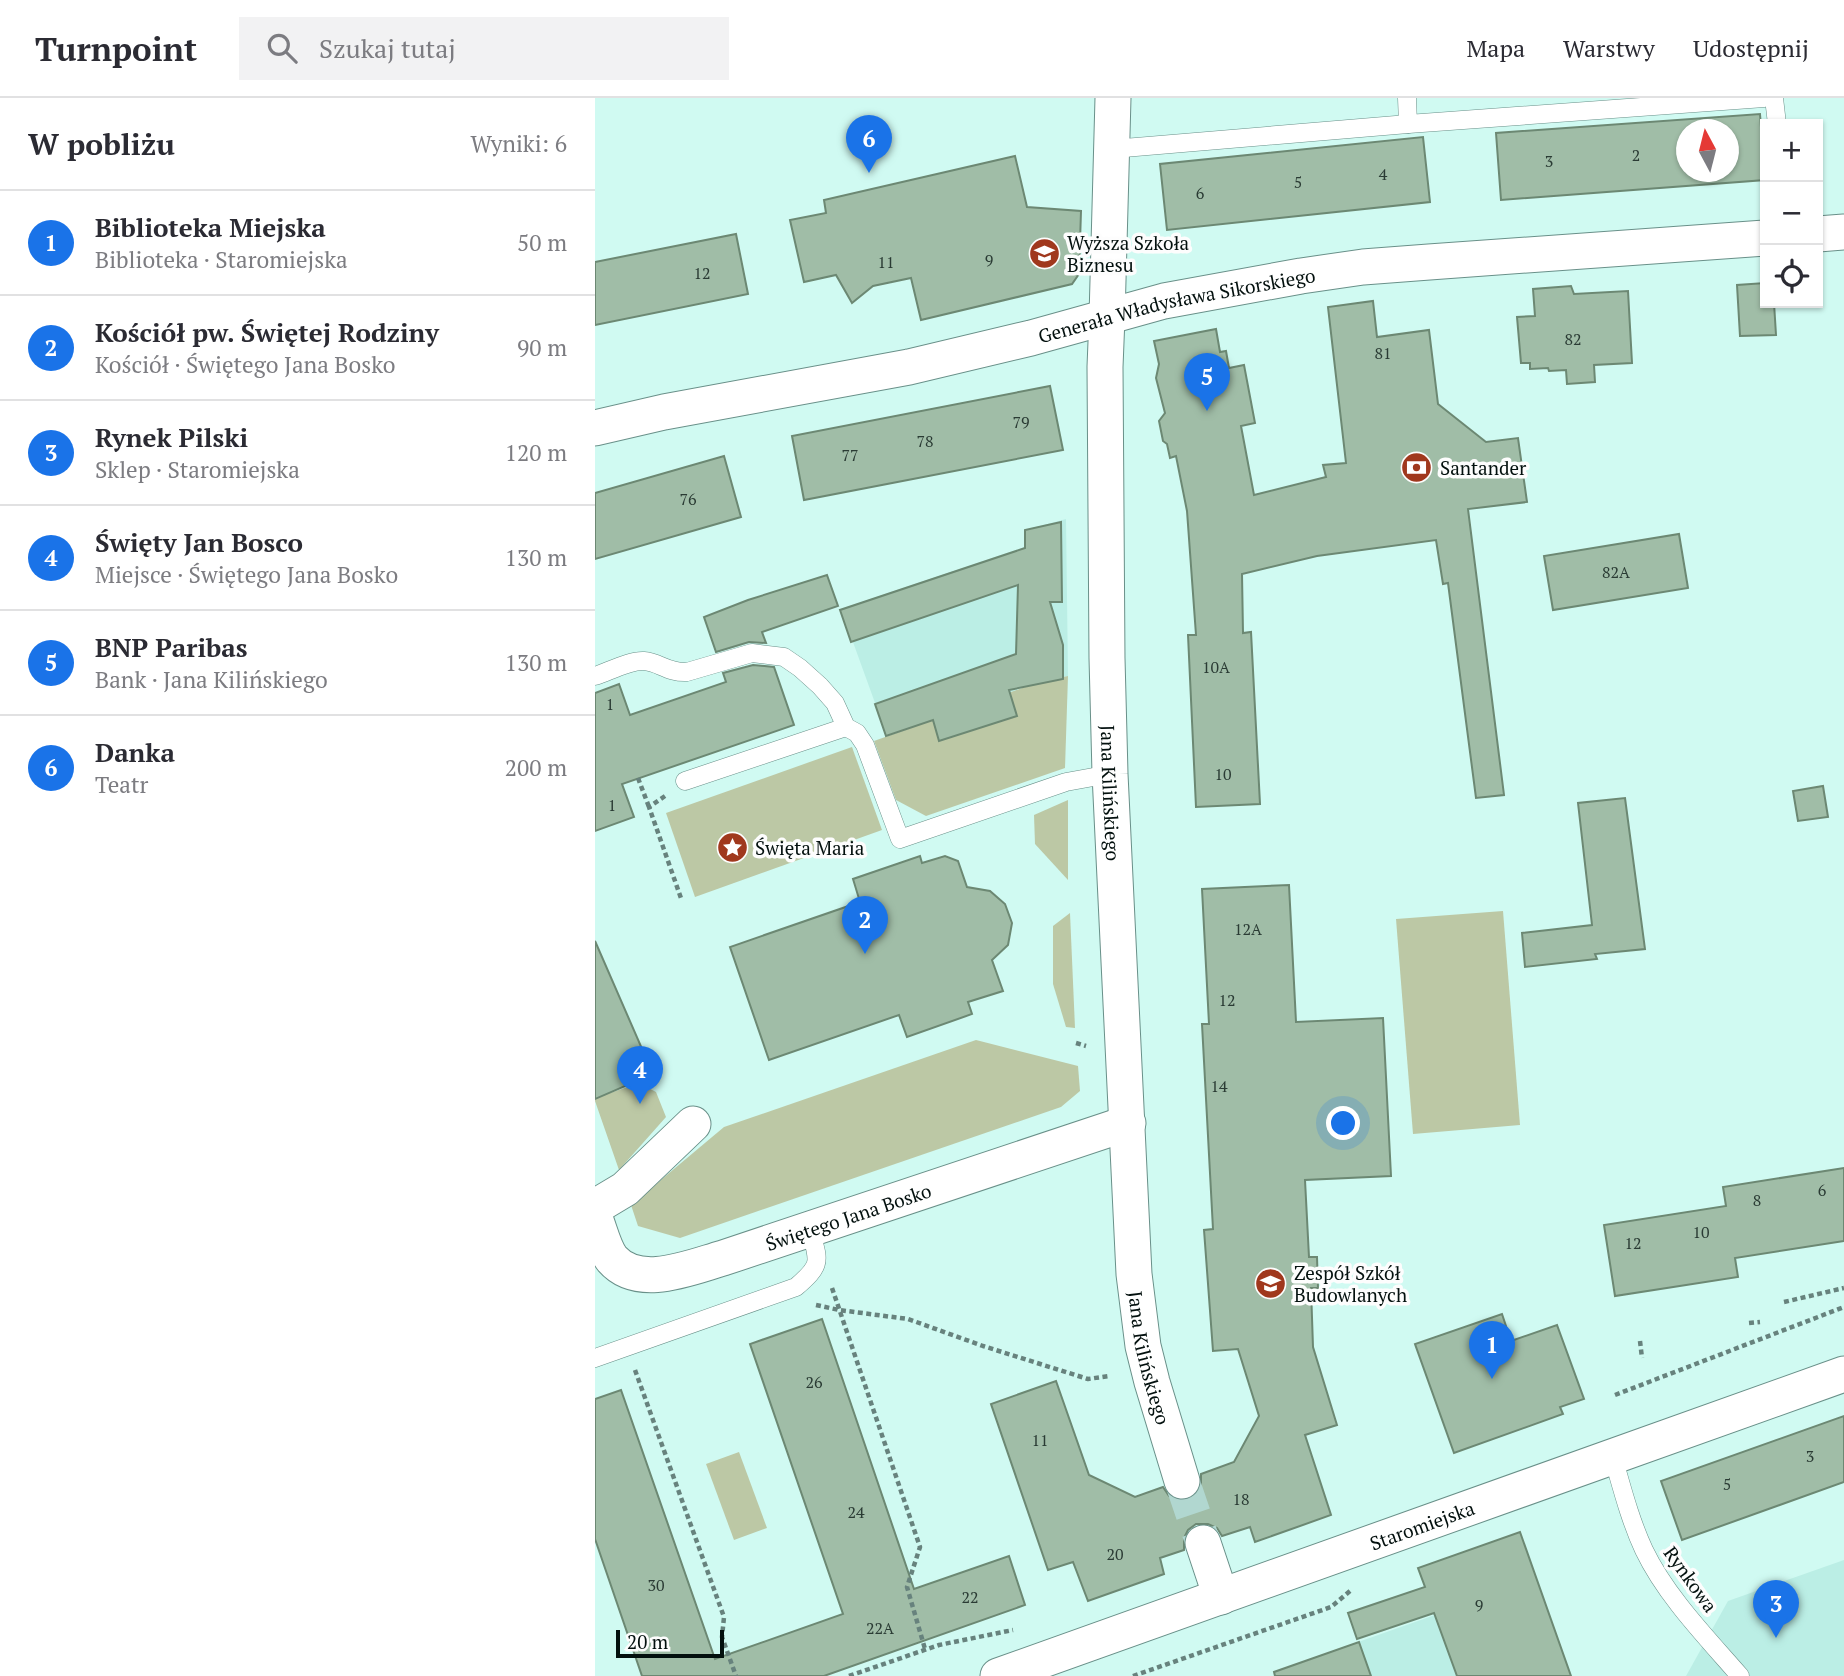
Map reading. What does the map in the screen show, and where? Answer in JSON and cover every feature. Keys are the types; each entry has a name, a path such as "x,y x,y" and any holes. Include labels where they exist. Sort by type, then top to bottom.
{"street":[{"name":"Jana Kilińskiego","path":"1113,98 1104,484 1110,774 1134,1273 1143,1346 1151,1382 1182,1481"},
{"path":"1823,234 1844,232"},
{"name":"Generała Władysława Sikorskiego","path":"595,428 664,412 909,366 1031,338 1164,301 1301,276 1363,267 1760,238"},
{"name":"Świętego Jana Bosko","path":"595,1218 611,1258 625,1270 657,1275 723,1258 814,1243 1128,1123"},
{"path":"595,1207 625,1189 693,1124"},
{"name":"Staromiejska","path":"998,1676 1844,1374"},
{"path":"1203,1543 1221,1597"}],"lane":[{"path":"1407,98 1408,124"},
{"path":"1112,149 1765,98"},
{"path":"1774,98 1776,119"},
{"path":"595,676 635,662 645,661 687,672 752,653 784,657 800,668 835,703 846,727 857,733 865,745 900,839 1066,782 1110,774"},
{"path":"685,781 846,727"},
{"path":"595,1358 796,1287 812,1273 814,1243"},
{"name":"Rynkowa","path":"1613,1457 1636,1529 1658,1574 1671,1594 1740,1676"}],"path":[{"path":"638,778 682,901"},
{"path":"649,807 685,781"},
{"path":"1076,1044 1086,1046"},
{"path":"814,1243 921,1547 907,1587 925,1649"},
{"path":"1784,1302 1844,1288"},
{"path":"788,1289 818,1306 908,1319 1088,1379 1109,1376"},
{"path":"1615,1395 1844,1307"},
{"path":"1749,1323 1760,1322"},
{"path":"1640,1341 1642,1358"},
{"path":"627,1347 725,1617 722,1637 736,1676"},
{"path":"1133,1676 1332,1606 1350,1590"}],"shaded area":[{"path":"1066,519 1068,676 1036,683 887,736 841,609 1025,547 1025,530"},
{"path":"1844,1560 1844,1676 1686,1676 1728,1601"},
{"path":"1435,1615 1457,1676 1313,1676 1307,1660"}],"green space":[{"path":"1068,676 1065,768 926,816 896,800 874,741 1036,683"},
{"path":"852,747 882,830 695,897 666,813"},
{"path":"1068,800 1068,880 1035,844 1034,815"},
{"path":"1503,911 1520,1125 1413,1134 1396,919"},
{"path":"1070,913 1075,1028 1066,1027 1053,984 1053,926"},
{"path":"976,1040 1078,1066 1080,1091 1061,1107 680,1238 638,1226 631,1205 724,1127"},
{"path":"595,1054 610,1093 639,1083 656,1092 666,1117 619,1170 595,1101"},
{"path":"739,1452 767,1528 734,1540 706,1464"}],"building":[{"path":"1760,114 1760,180 1739,182 1739,119 1691,119"},
{"path":"1676,120 1676,182 1739,182 1501,200 1496,133"},
{"path":"1423,137 1430,202 1167,230 1160,164"},
{"path":"1015,156 1027,207 1081,211 1079,274 1072,284 921,320 911,278 873,286 852,303 836,275 804,282 790,220 826,213 824,200"},
{"path":"736,234 748,294 595,325 595,262"},
{"path":"1760,283 1760,308 1774,308 1776,335 1740,336 1737,285"},
{"path":"1571,286 1574,294 1628,291 1632,363 1594,365 1595,382 1567,384 1566,370 1530,369 1530,363 1521,363 1517,317 1535,316 1533,289"},
{"path":"1373,301 1377,337 1429,330 1438,404 1486,442 1518,438 1527,502 1468,509 1504,795 1476,798 1448,583 1443,584 1436,540 1317,556 1242,574 1243,633 1251,632 1260,804 1196,807 1188,635 1196,635 1187,511 1176,456 1170,458 1159,421 1165,413 1156,378 1159,364 1154,341 1216,329 1220,352 1226,351 1229,368 1244,365 1255,423 1241,426 1254,495 1326,477 1323,465 1346,463 1328,307"},
{"path":"1050,386 1063,450 804,500 792,436"},
{"path":"724,456 741,517 595,559 595,493"},
{"path":"1061,522 1062,602 1050,602 1063,645 1063,679 1009,690 1017,716 939,741 933,720 886,736 875,704 1016,654 1018,585 851,642 840,610 1025,548 1025,530"},
{"path":"1679,534 1688,588 1553,610 1544,556"},
{"path":"827,575 838,606 762,632 766,643 749,642 716,652 704,617"},
{"path":"753,665 774,667 794,725 622,784 634,817 595,831 595,693 619,684 630,715 726,682 723,673"},
{"path":"1823,786 1828,817 1798,821 1793,791"},
{"path":"1625,798 1645,949 1595,954 1597,959 1525,967 1522,933 1592,925 1578,803"},
{"path":"920,856 922,863 945,856 958,861 967,887 990,891 1005,904 1012,923 1008,945 992,960 1003,991 968,1002 972,1014 907,1037 899,1015 769,1060 730,947 860,902 853,879"},
{"path":"1289,885 1296,1022 1383,1018 1391,1176 1305,1180 1309,1257 1317,1257 1318,1288 1311,1288 1313,1347 1337,1425 1305,1435 1331,1515 1255,1542 1250,1527 1222,1536 1217,1528 1208,1524 1196,1524 1188,1530 1184,1538 1184,1550 1160,1558 1164,1574 1088,1601 1073,1562 1048,1570 991,1404 1056,1381 1089,1475 1135,1497 1163,1487 1169,1496 1177,1500 1188,1500 1196,1495 1201,1486 1201,1474 1234,1462 1259,1416 1238,1349 1213,1351 1204,1230 1213,1229 1202,1024 1209,1024 1202,889"},
{"path":"595,941 653,1074 595,1099"},
{"path":"1844,1168 1844,1241 1735,1258 1738,1277 1615,1296 1604,1225 1726,1206 1723,1187"},
{"path":"1502,1314 1511,1341 1557,1325 1584,1399 1560,1407 1563,1414 1454,1453 1415,1344"},
{"path":"822,1319 914,1589 1009,1556 1025,1605 824,1676 642,1676 595,1539 595,1399 621,1390 715,1659 843,1614 750,1344"},
{"path":"1844,1416 1844,1482 1682,1540 1661,1481"},
{"path":"1520,1532 1571,1676 1457,1676 1434,1613 1357,1639 1348,1613 1425,1587 1418,1568"},
{"path":"1359,1642 1371,1676 1275,1676 1274,1672"}],"tunnel":[{"path":"1182,1481 1203,1543"}],"place":[{"name":"Danka","path":"869,173"},
{"name":"Wyższa Szkoła Biznesu","path":"1044,253"},
{"name":"BNP Paribas","path":"1207,411"},
{"name":"Santander","path":"1417,467"},
{"name":"Święta Maria","path":"732,847"},
{"name":"Kościół pw. Świętej Rodziny","path":"865,954"},
{"name":"Święty Jan Bosco","path":"640,1104"},
{"name":"Zespół Szkół Budowlanych","path":"1271,1283"},
{"name":"Biblioteka Miejska","path":"1492,1379"},
{"name":"Rynek Pilski","path":"1776,1638"}]}
